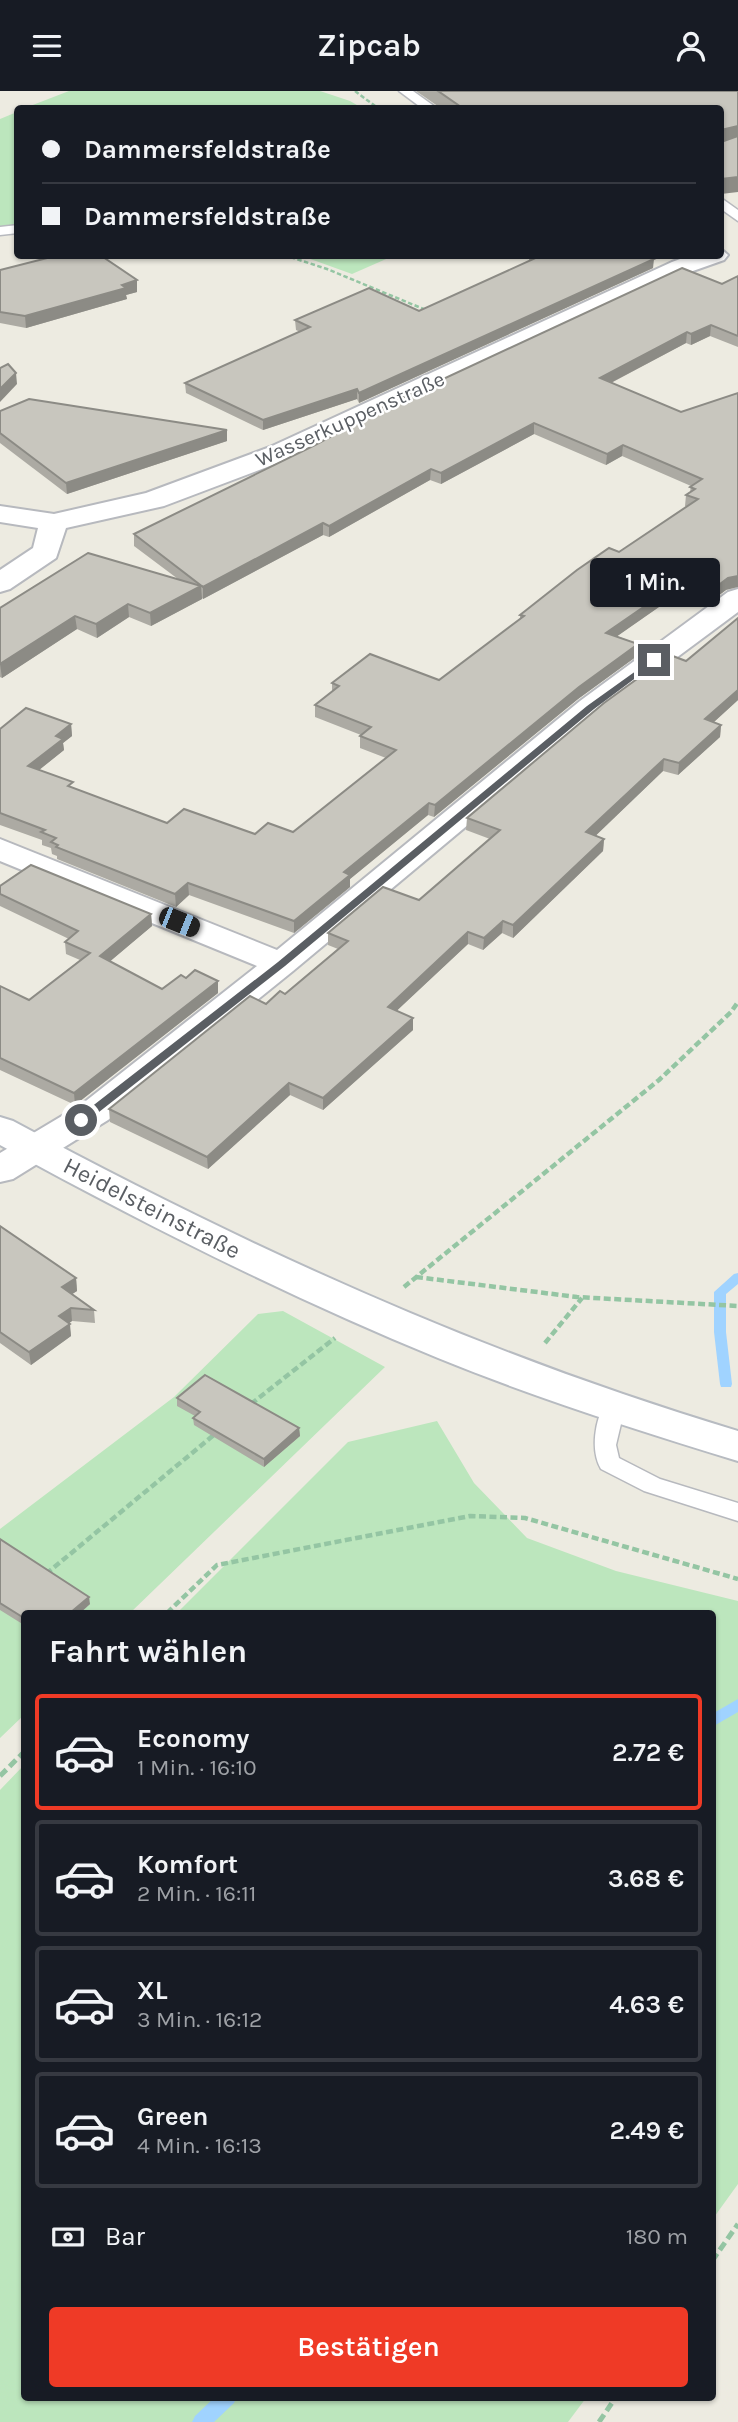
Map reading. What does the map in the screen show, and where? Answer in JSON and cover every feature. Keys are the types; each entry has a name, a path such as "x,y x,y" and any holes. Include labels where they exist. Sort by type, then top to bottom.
{"street":[{"name":"Wasserkuppenstraße","path":"54,522 154,500 279,453 681,267 706,259"},
{"path":"0,514 54,522 46,552 0,583"},
{"path":"0,1170 94,1112 281,964 591,708 738,598"},
{"path":"0,849 281,964"},
{"name":"Heidelsteinstraße","path":"0,1129 250,1259 373,1313 519,1374 738,1446"}],"lane":[{"path":"405,91 426,105"},
{"path":"724,205 738,217"},
{"path":"614,1407 605,1445 609,1463 652,1485 738,1512"}],"path":[{"path":"355,91 374,105"},
{"path":"296,259 437,315"},
{"path":"738,1002 732,1011 659,1080 416,1277 481,1288 582,1298 738,1307"},
{"path":"542,1346 582,1298"},
{"path":"243,1411 317,1349 373,1313"},
{"path":"42,1577 222,1428"},
{"path":"170,1610 217,1565 470,1516 525,1518 738,1579"},
{"path":"0,1776 21,1755"},
{"path":"716,2255 738,2224"},
{"path":"599,2422 613,2401"}],"green space":[{"path":"69,91 320,91 357,105 33,105"},
{"path":"14,113 14,231 0,233 0,119"},
{"path":"310,259 386,259 352,274"},
{"path":"283,1311 385,1367 133,1610 21,1610 21,1718 0,1738 0,1529 174,1397 258,1314"},
{"path":"437,1421 474,1483 527,1538 616,1571 738,1601 738,2184 716,2214 716,1610 180,1610 348,1442"},
{"path":"21,1768 21,2401 584,2401 568,2422 0,2422 0,1790"}],"building":[{"path":"438,91 738,91 738,126 724,129 724,105 458,105"},
{"path":"738,136 738,177 724,179 724,141"},
{"path":"43,259 106,259 137,280 122,285 126,288 25,316 0,312 0,270"},
{"path":"533,259 654,259 359,393 357,389 263,420 185,383 310,327 295,320 369,288 419,311"},
{"path":"682,268 722,284 738,276 738,336 711,325 691,334 687,332 600,378 681,412 738,393 738,576 728,578 708,593 680,582 606,633 638,644 579,687 435,805 429,803 344,872 350,875 294,921 188,883 175,894 56,847 58,845 51,842 56,838 41,832 45,830 0,813 0,729 26,708 71,724 56,736 63,739 28,766 73,782 68,786 167,823 184,809 255,834 268,823 293,832 396,750 360,736 371,727 315,705 339,686 332,683 370,654 439,680 524,616 520,615 577,570 609,548 619,552 698,499 686,495 695,489 690,487 702,479 623,445 607,454 534,423 441,473 431,469 329,526 323,523 203,587 134,534 315,445 369,416 368,414"},
{"path":"8,364 16,373 0,389 0,368"},
{"path":"29,399 227,430 66,483 0,433 0,411"},
{"path":"88,553 201,586 150,613 128,604 96,624 75,616 0,664 0,608"},
{"path":"738,618 738,690 705,719 721,725 679,763 664,759 586,832 604,839 513,925 503,921 484,938 468,932 388,1007 413,1018 323,1098 289,1083 207,1157 109,1109 250,996 266,1004 280,991 285,994 348,941 328,933 383,887 419,900 500,830 467,818 604,703 670,655 686,661"},
{"path":"31,865 151,914 100,956 162,989 181,975 186,978 195,970 218,981 74,1093 0,1058 0,986 29,1000 90,953 65,942 78,931 0,894 0,886"},
{"path":"0,1226 76,1278 62,1287 94,1310 71,1308 59,1316 70,1324 29,1352 0,1332"},
{"path":"205,1375 299,1428 264,1459 193,1418 200,1412 177,1398"},
{"path":"0,1539 89,1597 74,1610 21,1610 21,1616 0,1603"}],"waterway":[{"path":"726,1384 720,1332 720,1292 738,1277"},
{"path":"716,1719 738,1705"},
{"path":"201,2422 224,2401"}],"route":[{"path":"81,1120 281,964 591,708 654,660"}]}
